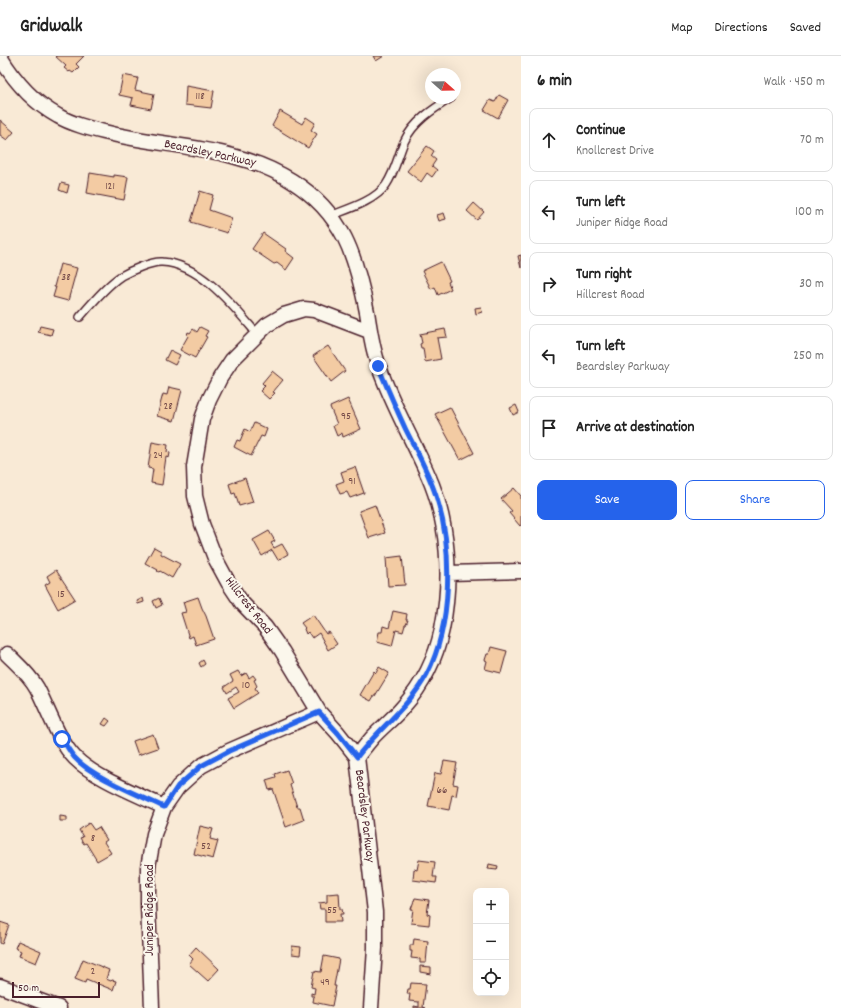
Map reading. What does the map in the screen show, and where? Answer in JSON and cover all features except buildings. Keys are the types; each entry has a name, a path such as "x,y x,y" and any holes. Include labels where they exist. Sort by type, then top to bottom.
{"street":[{"name":"Beardsley Parkway","path":"0,57 5,66 42,106 59,116 86,128 124,137 223,154 272,169 294,182 310,194 324,208 345,238 352,253 361,281 369,331 378,366 395,407 429,477 437,499 443,522 448,573 446,607 442,629 437,649 427,673 417,690 404,707 371,739 357,757 375,912 375,948 371,1008"},
{"name":"Hillcrest Road","path":"357,757 319,712 265,627 242,603 228,582 215,558 202,524 195,496 194,467 202,419 209,400 220,378 232,360 267,325 284,315 304,309 314,310 369,331"},
{"path":"448,573 521,571"},
{"path":"7,654 29,675 62,739 74,757 100,776 164,807"},
{"name":"Juniper Ridge Road","path":"152,1008 148,867 154,834 164,807 178,786 201,766 229,751 319,712"},
{"path":"0,986 59,1008"}],"lane":[{"path":"330,216 362,204 386,185 405,140 419,122 442,104"},
{"path":"80,317 97,298 121,276 161,261 180,265 197,275 222,295 257,334"}],"route":[{"path":"62,739 74,757 86,767 100,776 164,807 178,786 201,766 229,751 319,712 357,757 371,739 404,707 417,690 427,673 437,649 446,607 448,573 443,522 437,499 429,477 395,407 378,366"}]}
